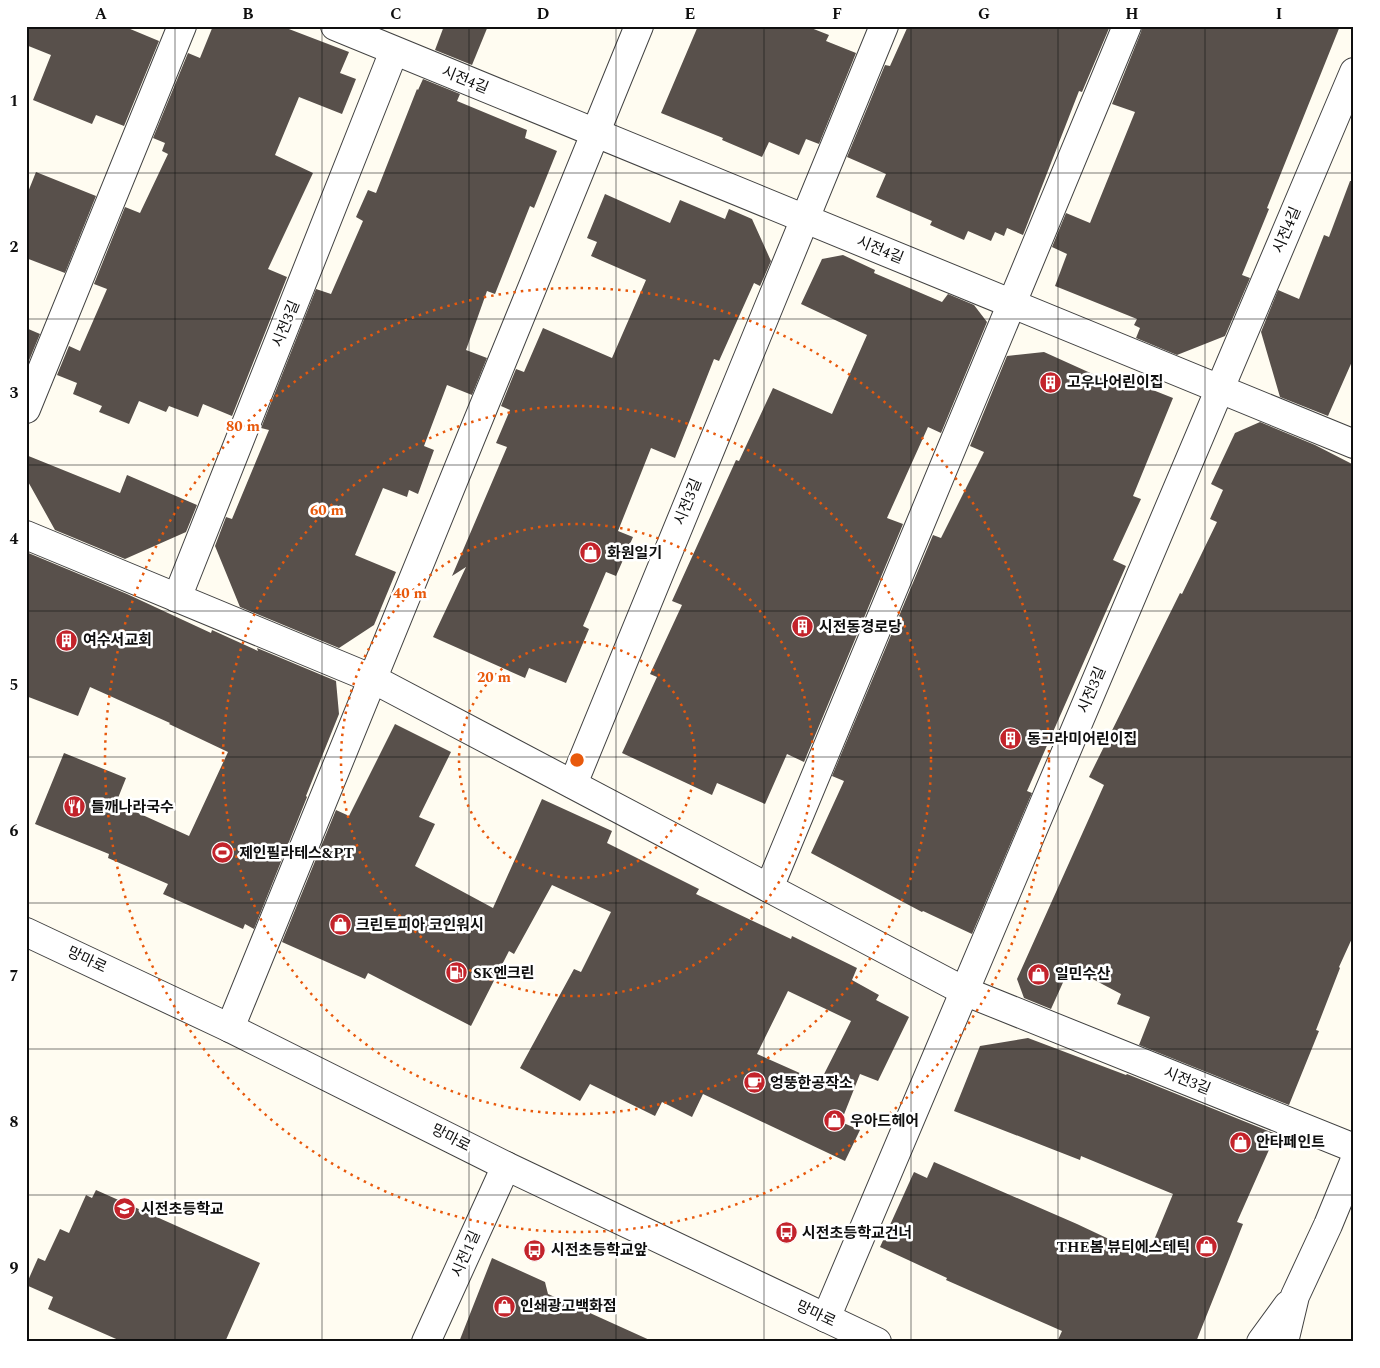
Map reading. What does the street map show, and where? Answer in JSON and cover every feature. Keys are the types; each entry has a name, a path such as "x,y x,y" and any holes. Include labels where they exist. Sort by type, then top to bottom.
{"street":[{"path":"26,409 182,26"},
{"name":"시전4길","path":"335,26 1354,444"},
{"path":"230,1028 639,26"},
{"path":"804,219 884,26"},
{"path":"769,888 1127,26"},
{"name":"시전3길","path":"177,598 394,50"},
{"name":"시전4길","path":"1219,389 1354,72"},
{"name":"시전3길","path":"573,784 804,219"},
{"name":"시전3길","path":"964,991 1219,389"},
{"name":"시전3길","path":"26,535 373,679 964,991 1354,1148"},
{"name":"망마로","path":"26,932 230,1028 506,1166 877,1342"},
{"path":"826,1318 964,991"},
{"path":"1284,1342 1295,1296 1328,1225 1354,1162"},
{"name":"시전1길","path":"426,1342 506,1166"},
{"path":"1261,1342 1295,1296"}],"building":[{"path":"26,26 123,26 159,41 124,126 96,115 92,124 33,100 51,55 26,45"},
{"path":"213,26 281,26 349,52 340,73 356,79 342,114 299,97 275,155 313,173 268,269 287,277 232,416 203,404 198,417 169,406 166,412 139,401 129,424 99,412 102,406 73,394 77,383 57,375 69,346 80,351 107,289 94,284 125,207 140,213 168,154 162,151 165,143 153,138 188,53 200,58"},
{"path":"444,26 488,26 472,65 435,50"},
{"path":"698,26 806,26 829,35 826,41 856,53 819,144 806,139 799,155 769,142 762,157 722,140 723,138 661,113"},
{"path":"908,26 1110,26 1082,92 1079,91 1023,235 1007,228 1004,236 995,232 991,241 968,231 964,240 930,225 932,221 876,197 886,174 847,157 885,65 890,66"},
{"path":"1142,26 1340,26 1242,275 1250,278 1225,336 1177,355 1136,338 1140,328 1134,325 1137,319 1055,286 1067,254 1052,247 1066,213 1090,223 1135,112 1112,104"},
{"path":"423,79 460,94 457,101 527,130 525,138 557,151 534,208 530,206 495,294 487,291 466,350 487,358 472,395 447,385 424,446 434,450 418,494 409,490 407,497 383,488 355,555 396,572 374,625 339,648 240,607 215,546 226,517 232,519 269,430 261,428 316,289 331,294 363,221 356,217 368,190 376,193 417,89"},
{"path":"36,172 96,196 65,273 26,258 26,197"},
{"path":"1350,181 1354,181 1354,357 1328,416 1280,397 1261,332 1278,290 1299,299 1324,235 1329,237"},
{"path":"605,194 670,223 680,200 725,219 729,209 752,219 771,261 760,286 754,283 719,361 714,359 675,458 651,448 618,531 633,537 616,576 606,572 583,626 589,629 566,683 529,668 525,678 433,637 466,567 452,576 507,447 496,443 510,410 501,406 516,369 524,372 543,328 612,358 646,280 591,256 597,242 587,238"},
{"path":"843,255 875,270 874,273 942,302 948,294 974,305 987,322 941,433 928,427 887,518 903,524 804,762 787,754 765,804 717,783 712,795 622,753 657,677 650,674 682,605 672,601 736,460 739,461 773,388 832,414 867,335 801,304 822,259"},
{"path":"26,328 40,334 28,363 26,362"},
{"path":"1044,352 1117,385 1120,377 1173,398 1133,496 1141,499 1113,560 1126,566 1027,791 1032,793 972,934 922,912 811,853 844,781 832,776 933,535 941,538 984,452 970,446 1007,356"},
{"path":"1260,422 1315,445 1354,465 1354,934 1339,967 1316,1030 1319,1031 1289,1105 1139,1045 1150,1017 1117,1004 1121,994 1070,967 1051,1009 1024,998 1017,979 1104,785 1089,777 1217,522 1210,519 1223,490 1211,484 1235,433"},
{"path":"26,455 120,493 127,475 197,505 186,532 125,559 55,530 26,478"},
{"path":"26,552 127,594 211,633 212,630 258,651 257,648 336,681 339,714 254,929 245,924 243,929 163,894 168,884 108,858 109,854 35,824 64,753 126,778 116,803 189,836 228,752 170,723 90,687 78,716 26,696"},
{"path":"395,724 451,752 419,817 435,824 415,866 493,908 542,799 612,831 607,843 699,889 696,894 791,939 792,936 857,968 852,980 879,995 876,1000 909,1017 878,1081 860,1074 841,1122 860,1130 845,1161 703,1094 692,1117 662,1102 655,1116 590,1084 580,1101 520,1068 574,969 581,972 611,912 552,885 514,954 509,951 471,1026 368,973 365,979 282,942 336,810 347,815 348,818","holes":["788,991 851,1021 820,1082 757,1054"]},
{"path":"1028,1038 1127,1074 1276,1134 1237,1222 1243,1224 1196,1342 1057,1342 1062,1331 946,1280 947,1278 880,1247 914,1172 927,1178 934,1162 1077,1224 1147,1257 1173,1194 1081,1156 1080,1160 954,1111 980,1046"},
{"path":"96,1190 260,1263 225,1342 123,1342 48,1309 53,1297 26,1285 38,1258 45,1261 60,1229 69,1233 86,1195 92,1198"},
{"path":"492,1258 545,1282 548,1294 654,1342 459,1342"}],"place":[{"name":"고우나어린이집","path":"1051,382"},
{"name":"화원일기","path":"591,553"},
{"name":"시전동경로당","path":"803,627"},
{"name":"여수서교회","path":"67,640"},
{"name":"동그라미어린이집","path":"1011,739"},
{"name":"들깨나라국수","path":"75,807"},
{"name":"제인필라테스&PT","path":"223,853"},
{"name":"크린토피아 코인워시","path":"340,925"},
{"name":"SK엔크린","path":"457,973"},
{"name":"일민수산","path":"1039,974"},
{"name":"엉뚱한공작소","path":"754,1083"},
{"name":"우아드헤어","path":"834,1121"},
{"name":"안타페인트","path":"1240,1142"},
{"name":"시전초등학교","path":"125,1209"},
{"name":"시전초등학교건너","path":"786,1233"},
{"name":"THE봄 뷰티에스테틱","path":"1206,1247"},
{"name":"시전초등학교앞","path":"535,1250"},
{"name":"인쇄광고백화점","path":"504,1306"}]}
